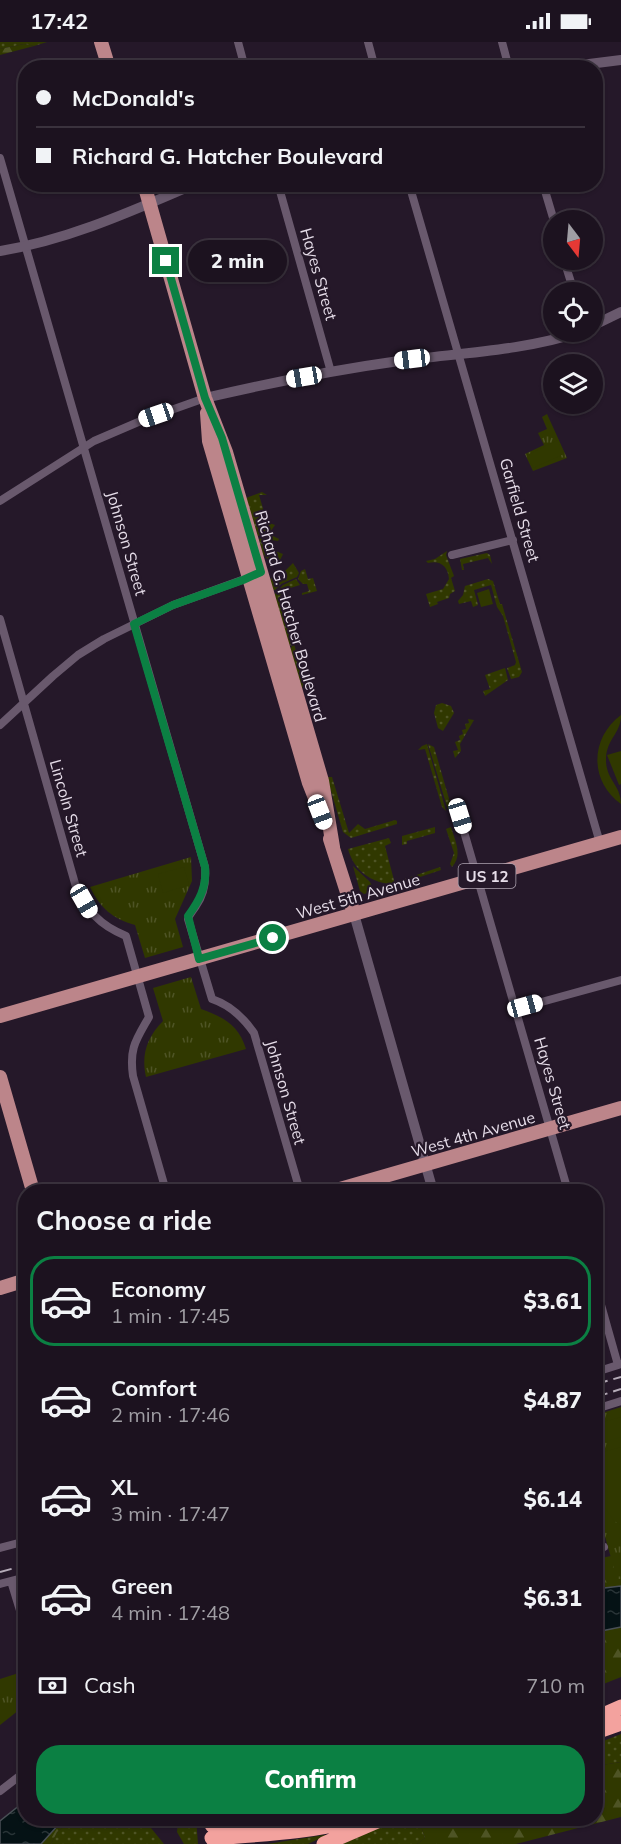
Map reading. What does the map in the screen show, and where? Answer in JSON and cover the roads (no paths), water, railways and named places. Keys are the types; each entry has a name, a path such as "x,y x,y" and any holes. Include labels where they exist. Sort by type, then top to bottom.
{"highway":[{"path":"603,1715 621,1707"},
{"path":"603,1729 621,1723"},
{"path":"212,1831 249,1826"},
{"path":"212,1831 302,1831 331,1826"},
{"path":"324,1844 366,1826"}],"main road":[{"path":"102,42 107,60"},
{"name":"Richard G. Hatcher Boulevard","path":"146,192 205,398 209,441 255,575 295,713 309,783 333,847 354,914"},
{"name":"West 5th Avenue","path":"0,1016 621,837"},
{"path":"0,1077 31,1184"},
{"name":"West 4th Avenue","path":"357,1184 621,1108"},
{"path":"0,1288 18,1282"}],"street":[{"path":"238,42 243,60"},
{"path":"368,42 373,60"},
{"path":"502,42 507,60"},
{"path":"603,62 621,60"},
{"name":"Johnson Street","path":"0,158 205,867 201,898 188,916 210,997 230,1008 246,1022 254,1033 298,1184"},
{"path":"0,251 26,247 88,228 177,192"},
{"name":"Hayes Street","path":"280,192 331,372"},
{"name":"Garfield Street","path":"411,192 600,843"},
{"path":"545,192 551,210"},
{"path":"603,321 621,312"},
{"path":"0,501 83,447 130,425 205,398 268,383 331,372 543,341"},
{"path":"452,555 513,540"},
{"path":"0,725 78,655 134,624 180,603 255,575"},
{"name":"Lincoln Street","path":"0,618 76,887 93,915 111,930 126,936 138,976 149,1017 132,1048 132,1069 164,1184"},
{"name":"Hayes Street","path":"458,811 566,1184"},
{"name":"Richard G. Hatcher Boulevard","path":"354,914 431,1184"},
{"path":"516,1009 621,981"},
{"path":"603,1311 619,1365 603,1370"},
{"path":"603,1407 621,1401"},
{"path":"1,1545 18,1542"},
{"path":"0,1584 18,1579"},
{"path":"11,1581 18,1604"},
{"path":"0,1791 18,1778"}],"water":[{"path":"621,1586 621,1627 603,1631 603,1588"},
{"path":"18,1807 18,1826 57,1826 41,1844 0,1844 0,1821"}],"railway":[{"path":"603,1382 621,1377"},
{"path":"603,1395 621,1389"},
{"path":"0,1572 18,1567"}]}
